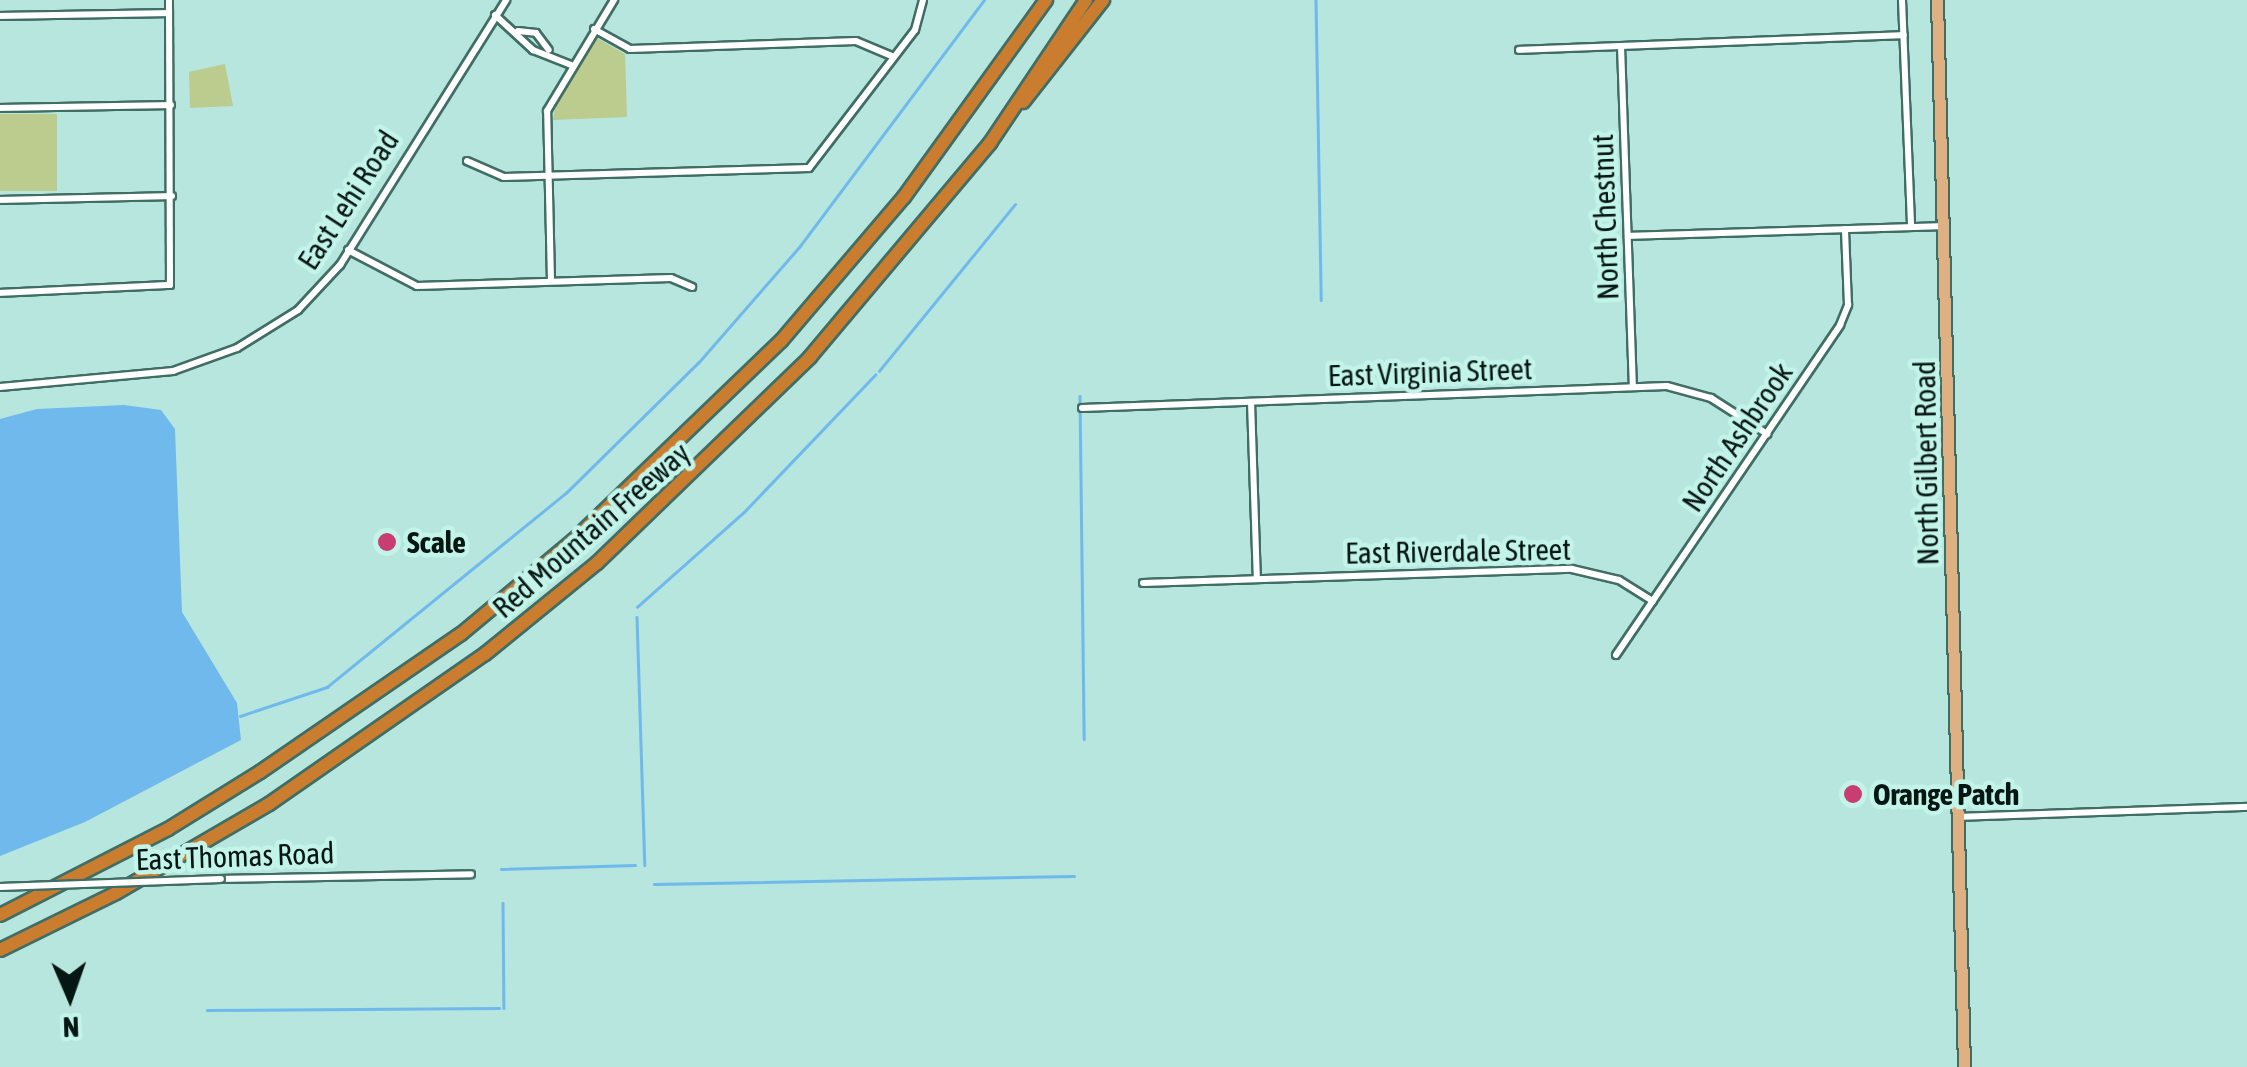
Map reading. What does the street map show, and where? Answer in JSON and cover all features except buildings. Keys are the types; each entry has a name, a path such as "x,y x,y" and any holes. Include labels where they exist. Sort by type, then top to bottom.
{"highway":[{"name":"Red Mountain Freeway","path":"0,914 168,828 319,734 461,634 574,540 781,341 904,197 1046,0"},
{"name":"Red Mountain Freeway","path":"0,950 116,894 283,794 486,654 598,563 810,357 990,143 1086,0"},
{"path":"990,143 1103,0"}],"main road":[{"name":"North Gilbert Road","path":"1937,0 1962,925 1960,1067"}],"street":[{"path":"0,293 170,285 169,0"},
{"name":"East Lehi Road","path":"0,387 159,374 199,363 298,310 348,250 506,0"},
{"path":"551,281 546,111 570,65 614,0"},
{"path":"466,161 494,176 814,164 915,30 923,0"},
{"path":"1902,0 1911,226"},
{"path":"0,16 169,13"},
{"path":"495,15 518,31 534,50 549,51"},
{"path":"594,29 630,48 856,41 894,57"},
{"path":"518,31 536,33 549,51 570,65"},
{"path":"1519,50 1904,36"},
{"name":"North Chestnut","path":"1621,46 1633,386"},
{"path":"0,108 171,105"},
{"path":"0,200 172,196"},
{"path":"1628,236 1945,226"},
{"name":"North Ashbrook","path":"1616,655 1845,315 1845,229"},
{"path":"348,250 417,286 671,278 692,287"},
{"name":"East Virginia Street","path":"1082,408 1633,386 1690,390 1767,434"},
{"path":"1251,402 1258,579"},
{"name":"East Riverdale Street","path":"1144,583 1572,568 1620,580 1653,601"},
{"path":"1958,818 2247,807"},
{"name":"East Thomas Road","path":"0,886 471,874"}],"green space":[{"path":"595,37 625,54 627,117 553,120 557,96"},
{"path":"225,64 233,106 190,108 189,72"},
{"path":"0,114 57,114 57,191 0,191"}],"water":[{"path":"124,405 161,410 175,429 182,612 237,703 241,740 85,822 0,856 0,419 37,409"}],"waterway":[{"path":"240,716 327,687 566,493 698,363 800,246 984,0"},
{"path":"1316,0 1321,300"},
{"path":"879,371 1015,204"},
{"path":"637,607 744,512 875,375"},
{"path":"1080,396 1084,739"},
{"path":"637,617 645,865"},
{"path":"501,869 635,865"},
{"path":"654,884 1074,876"},
{"path":"503,903 504,1008"},
{"path":"207,1010 499,1008"}],"place":[{"name":"Scale","path":"387,542"},
{"name":"Orange Patch","path":"1853,794"}]}
